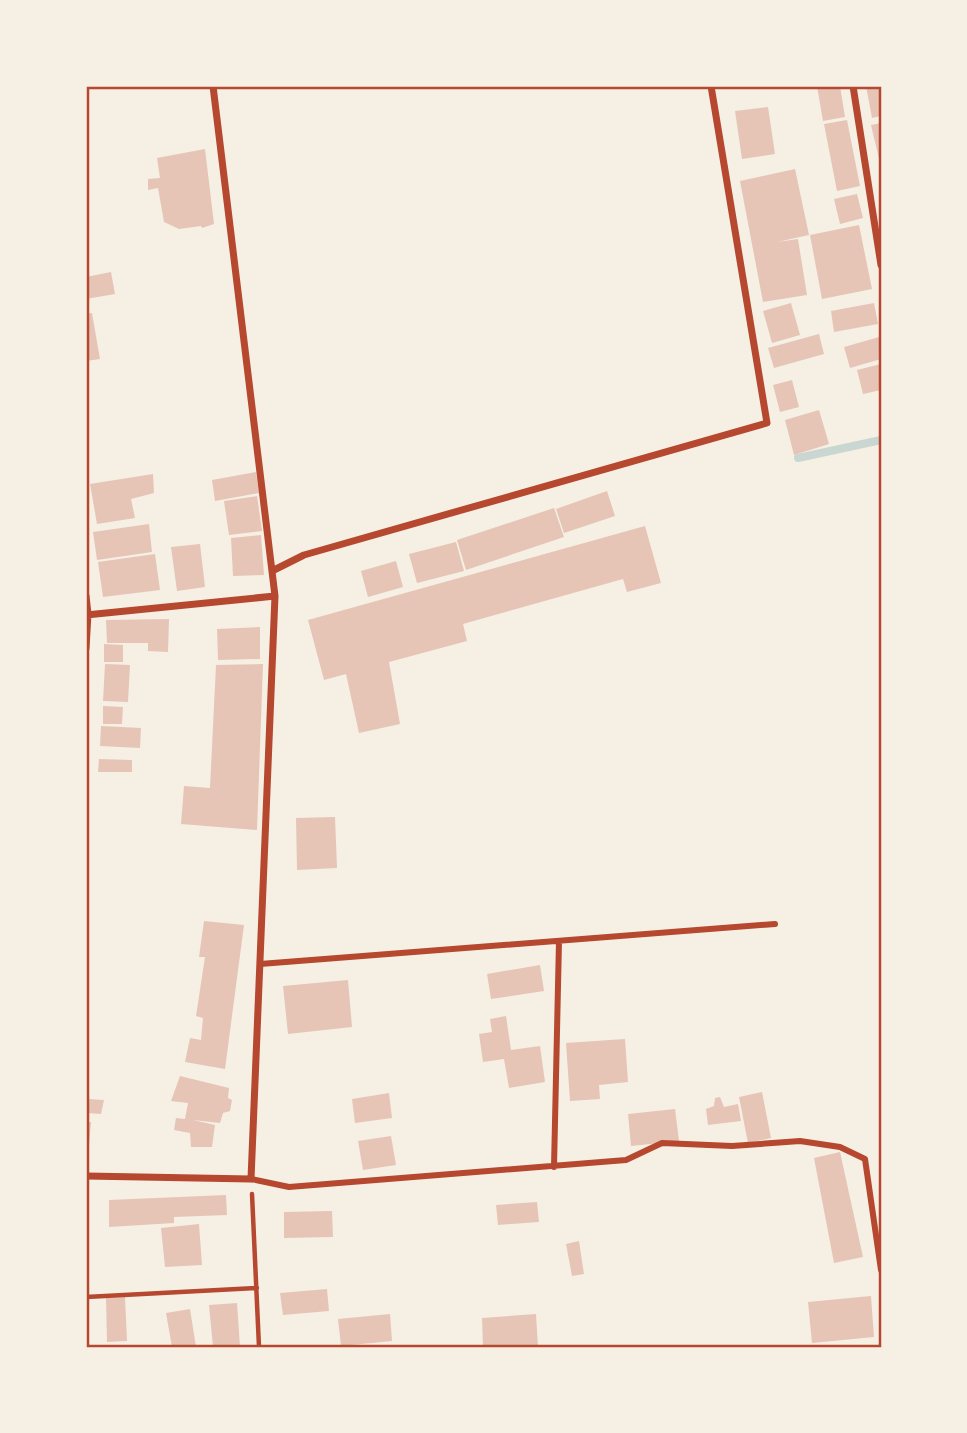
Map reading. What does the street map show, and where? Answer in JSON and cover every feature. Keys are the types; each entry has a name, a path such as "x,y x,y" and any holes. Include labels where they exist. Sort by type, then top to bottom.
{"street":[{"path":"213,86 275,596 251,1179"},
{"path":"272,571 304,555 767,423 712,86"},
{"path":"853,86 881,265"},
{"path":"86,596 86,648"},
{"path":"87,615 275,596"},
{"path":"260,964 775,924"},
{"path":"554,1167 559,941"},
{"path":"86,1175 251,1179 289,1187 626,1160 662,1143 732,1146 800,1141 840,1147 865,1159 881,1270"}],"path":[{"path":"251,1179 259,1347"},
{"path":"86,1297 257,1288"}],"building":[{"path":"817,86 840,86 845,117 823,121"},
{"path":"866,86 881,86 881,116 872,118"},
{"path":"768,107 775,154 742,159 735,111"},
{"path":"847,120 860,186 837,191 824,124"},
{"path":"881,123 881,163 880,163 871,125"},
{"path":"205,149 214,224 202,228 179,229 164,222 158,188 148,190 148,179 160,178 157,158"},
{"path":"795,169 809,235 777,242 798,239 807,295 763,302 740,181"},
{"path":"857,194 863,218 840,224 834,199"},
{"path":"859,225 872,289 822,299 810,235"},
{"path":"111,272 115,294 86,299 86,277"},
{"path":"791,303 800,335 772,343 763,311"},
{"path":"874,303 878,324 834,332 831,311"},
{"path":"92,313 100,359 86,361 86,314"},
{"path":"819,334 824,354 774,368 768,348"},
{"path":"879,337 881,359 850,368 844,347"},
{"path":"881,364 881,390 863,394 857,370"},
{"path":"792,380 799,407 780,412 773,385"},
{"path":"819,410 829,444 794,455 785,420"},
{"path":"256,472 259,493 215,501 212,480"},
{"path":"153,474 154,493 131,499 135,518 97,524 90,484"},
{"path":"607,491 615,516 564,533 556,509"},
{"path":"257,496 262,531 229,535 224,501"},
{"path":"554,508 564,537 466,570 457,540"},
{"path":"149,524 152,552 97,560 93,532"},
{"path":"645,526 661,583 627,592 623,579 463,624 467,641 389,662 400,724 359,733 346,674 324,680 308,620"},
{"path":"261,535 264,575 233,576 231,538"},
{"path":"456,542 464,571 417,583 409,554"},
{"path":"200,544 205,587 177,591 171,547"},
{"path":"155,554 160,590 103,597 98,562"},
{"path":"396,561 403,587 368,597 361,571"},
{"path":"169,619 168,652 148,651 148,643 107,643 106,620"},
{"path":"260,627 260,659 218,660 217,629"},
{"path":"104,644 123,645 123,662 104,662"},
{"path":"105,664 130,665 128,702 103,701"},
{"path":"263,664 257,830 181,824 184,786 210,788 216,665"},
{"path":"103,706 123,707 122,724 103,724"},
{"path":"101,726 141,728 140,748 100,746"},
{"path":"99,759 132,760 132,772 98,772"},
{"path":"335,817 337,868 297,870 296,818"},
{"path":"204,921 244,925 225,1069 185,1062 190,1038 201,1040 203,1018 196,1016 205,957 199,957"},
{"path":"540,965 544,991 491,999 487,974"},
{"path":"348,980 352,1027 288,1034 283,986"},
{"path":"506,1016 511,1050 540,1046 545,1082 509,1088 504,1059 483,1062 479,1034 492,1032 490,1019"},
{"path":"625,1039 628,1082 599,1085 600,1099 570,1101 566,1043"},
{"path":"180,1076 229,1088 228,1098 232,1100 230,1111 223,1113 220,1123 193,1120 215,1125 212,1147 191,1147 190,1133 174,1130 176,1118 185,1119 188,1103 171,1101"},
{"path":"762,1092 771,1138 748,1143 739,1097"},
{"path":"389,1093 392,1118 355,1123 352,1099"},
{"path":"720,1097 724,1107 738,1104 741,1121 708,1125 706,1109 714,1106 715,1098"},
{"path":"88,1099 104,1100 101,1114 87,1113"},
{"path":"675,1109 679,1141 631,1146 628,1114"},
{"path":"86,1122 91,1122 88,1156 86,1156"},
{"path":"391,1136 396,1165 363,1170 358,1141"},
{"path":"840,1152 863,1257 834,1263 814,1158"},
{"path":"226,1195 227,1215 174,1217 174,1223 109,1227 109,1200"},
{"path":"537,1202 539,1222 498,1225 496,1205"},
{"path":"332,1211 333,1237 284,1238 284,1212"},
{"path":"199,1224 202,1265 165,1267 161,1228"},
{"path":"579,1241 584,1274 572,1276 566,1244"},
{"path":"327,1289 329,1311 283,1315 280,1293"},
{"path":"871,1296 874,1337 812,1343 808,1302"},
{"path":"125,1297 127,1341 107,1342 106,1298"},
{"path":"237,1303 240,1347 213,1347 209,1305"},
{"path":"190,1309 196,1347 172,1347 166,1313"},
{"path":"390,1314 392,1341 341,1346 338,1319"},
{"path":"536,1314 538,1347 483,1347 482,1318"}],"waterway":[{"path":"798,458 881,440"}]}
